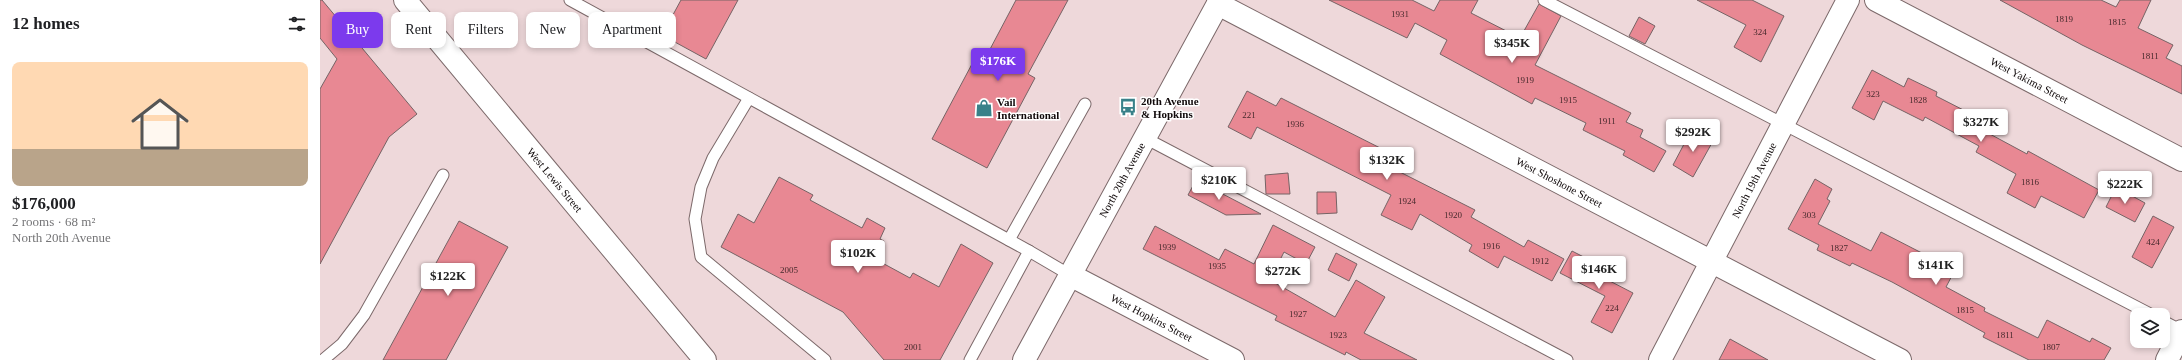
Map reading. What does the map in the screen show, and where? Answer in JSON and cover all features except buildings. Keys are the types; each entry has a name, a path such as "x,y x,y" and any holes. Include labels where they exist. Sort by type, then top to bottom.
{"street":[{"name":"West Lewis Street","path":"405,0 704,360"},
{"name":"North 19th Avenue","path":"1660,360 1848,0"},
{"name":"West Yakima Street","path":"1876,0 2182,160"},
{"name":"North 20th Avenue","path":"1024,360 1219,2"},
{"name":"West Shoshone Street","path":"1219,2 1900,360"},
{"name":"West Hopkins Street","path":"1070,275 1233,360"},
{"path":"2167,360 2182,331"}],"lane":[{"path":"570,0 1009,240 1070,275"},
{"path":"1544,0 2139,308"},
{"path":"749,98 720,145 701,187 694,219 701,257 825,360"},
{"path":"1009,240 1085,104"},
{"path":"1145,138 1567,360"},
{"path":"323,360 342,344 364,315 442,175"},
{"path":"970,360 1029,251"},
{"path":"2170,325 2182,331"}],"place":[{"name":"20th Avenue & Hopkins","path":"1128,107"},
{"name":"Vail International","path":"984,108"}]}
